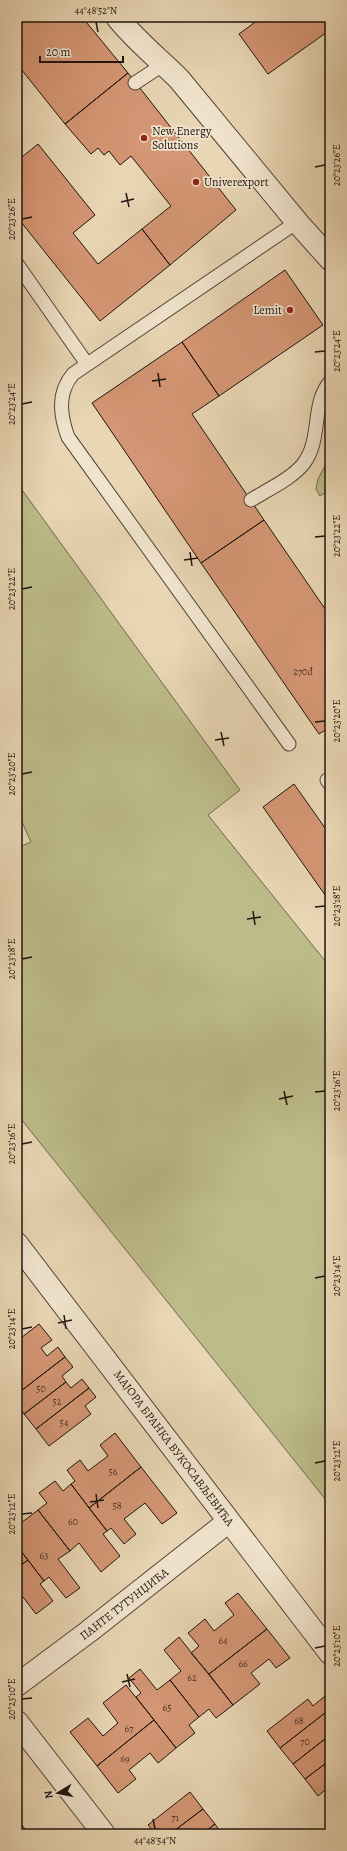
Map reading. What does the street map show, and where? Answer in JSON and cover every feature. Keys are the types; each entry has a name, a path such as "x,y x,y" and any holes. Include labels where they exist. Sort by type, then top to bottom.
{"street":[{"path":"117,17 136,40 179,79 297,222 330,259"},
{"name":"МАЈОРА БРАНКА ВУКОСАВЉЕВИЋА","path":"17,1244 330,1653"},
{"name":"ПАНТЕ ТУТУНЏИЋА","path":"17,1685 88,1632 229,1521"},
{"path":"17,1722 104,1834"}],"lane":[{"path":"135,83 164,64"},
{"path":"289,744 68,437 61,411 62,391 66,382 73,374 297,222"},
{"path":"17,264 87,364"},
{"path":"251,500 293,474 304,464 313,442 323,392 330,382"}],"green space":[{"path":"330,456 330,490 320,496 316,489 318,479"},
{"path":"17,483 240,790 208,815 330,967 330,1505 17,1114 17,848 31,842 17,811"}],"building":[{"path":"17,17 82,17 128,73 65,124 17,64"},
{"path":"262,17 330,17 330,30 268,74 239,34"},
{"path":"128,73 236,210 170,265 142,229 171,206 131,156 120,165 109,151 104,155 98,148 91,154 65,124"},
{"path":"38,144 95,215 73,233 98,264 142,229 170,265 100,321 17,217 17,161"},
{"path":"285,270 323,325 219,396 182,342"},
{"path":"182,342 219,396 192,414 264,520 201,563 92,403"},
{"path":"264,520 330,616 330,727 319,734 201,563"},
{"path":"294,784 330,835 330,902 263,807"},
{"path":"39,1324 52,1340 41,1348 47,1356 58,1347 65,1357 17,1394 17,1341"},
{"path":"65,1357 73,1367 62,1376 66,1382 24,1414 17,1404 17,1394"},
{"path":"82,1379 89,1388 36,1429 24,1414 66,1382 71,1388"},
{"path":"89,1388 96,1397 85,1406 91,1414 49,1446 36,1429"},
{"path":"115,1433 141,1467 89,1508 71,1484 75,1481 67,1470 80,1460 88,1471 108,1456 100,1445"},
{"path":"141,1467 177,1513 162,1524 145,1503 124,1519 136,1534 124,1544 111,1528 107,1531 89,1508"},
{"path":"55,1481 63,1491 71,1484 107,1531 103,1534 120,1556 101,1572 79,1543 70,1551 38,1510 47,1503 39,1493"},
{"path":"38,1510 70,1551 58,1559 80,1588 66,1598 49,1577 44,1581 17,1546 17,1526"},
{"path":"17,1546 28,1560 17,1568"},
{"path":"28,1560 44,1581 40,1584 53,1601 36,1614 23,1597 17,1602 17,1568"},
{"path":"238,1593 267,1629 209,1674 191,1653 199,1646 188,1633 205,1619 214,1631 234,1615 225,1603"},
{"path":"267,1629 290,1658 276,1668 269,1659 251,1673 260,1684 233,1705 209,1674"},
{"path":"179,1637 233,1705 216,1718 209,1709 199,1717 170,1680 181,1671 164,1650"},
{"path":"140,1669 157,1690 170,1680 199,1717 189,1725 195,1733 176,1748 136,1697 141,1693 129,1678"},
{"path":"126,1685 154,1720 97,1766 70,1732 88,1718 103,1736 118,1723 103,1703"},
{"path":"325,1696 330,1702 330,1709 280,1748 267,1731 308,1699 313,1706"},
{"path":"330,1709 330,1735 293,1764 280,1748"},
{"path":"154,1720 176,1748 158,1763 150,1753 129,1770 136,1779 118,1793 97,1766"},
{"path":"330,1735 330,1760 305,1779 293,1764"},
{"path":"330,1760 330,1786 318,1796 305,1779"},
{"path":"190,1792 203,1809 170,1834 152,1834 154,1832 148,1825"},
{"path":"203,1809 215,1824 202,1834 170,1834"},
{"path":"17,1819 29,1834 17,1834"},
{"path":"215,1824 222,1834 202,1834"}],"place":[{"name":"New Energy Solutions","path":"144,138"},
{"name":"Univerexport","path":"196,182"},
{"name":"Lemit","path":"290,310"}]}
